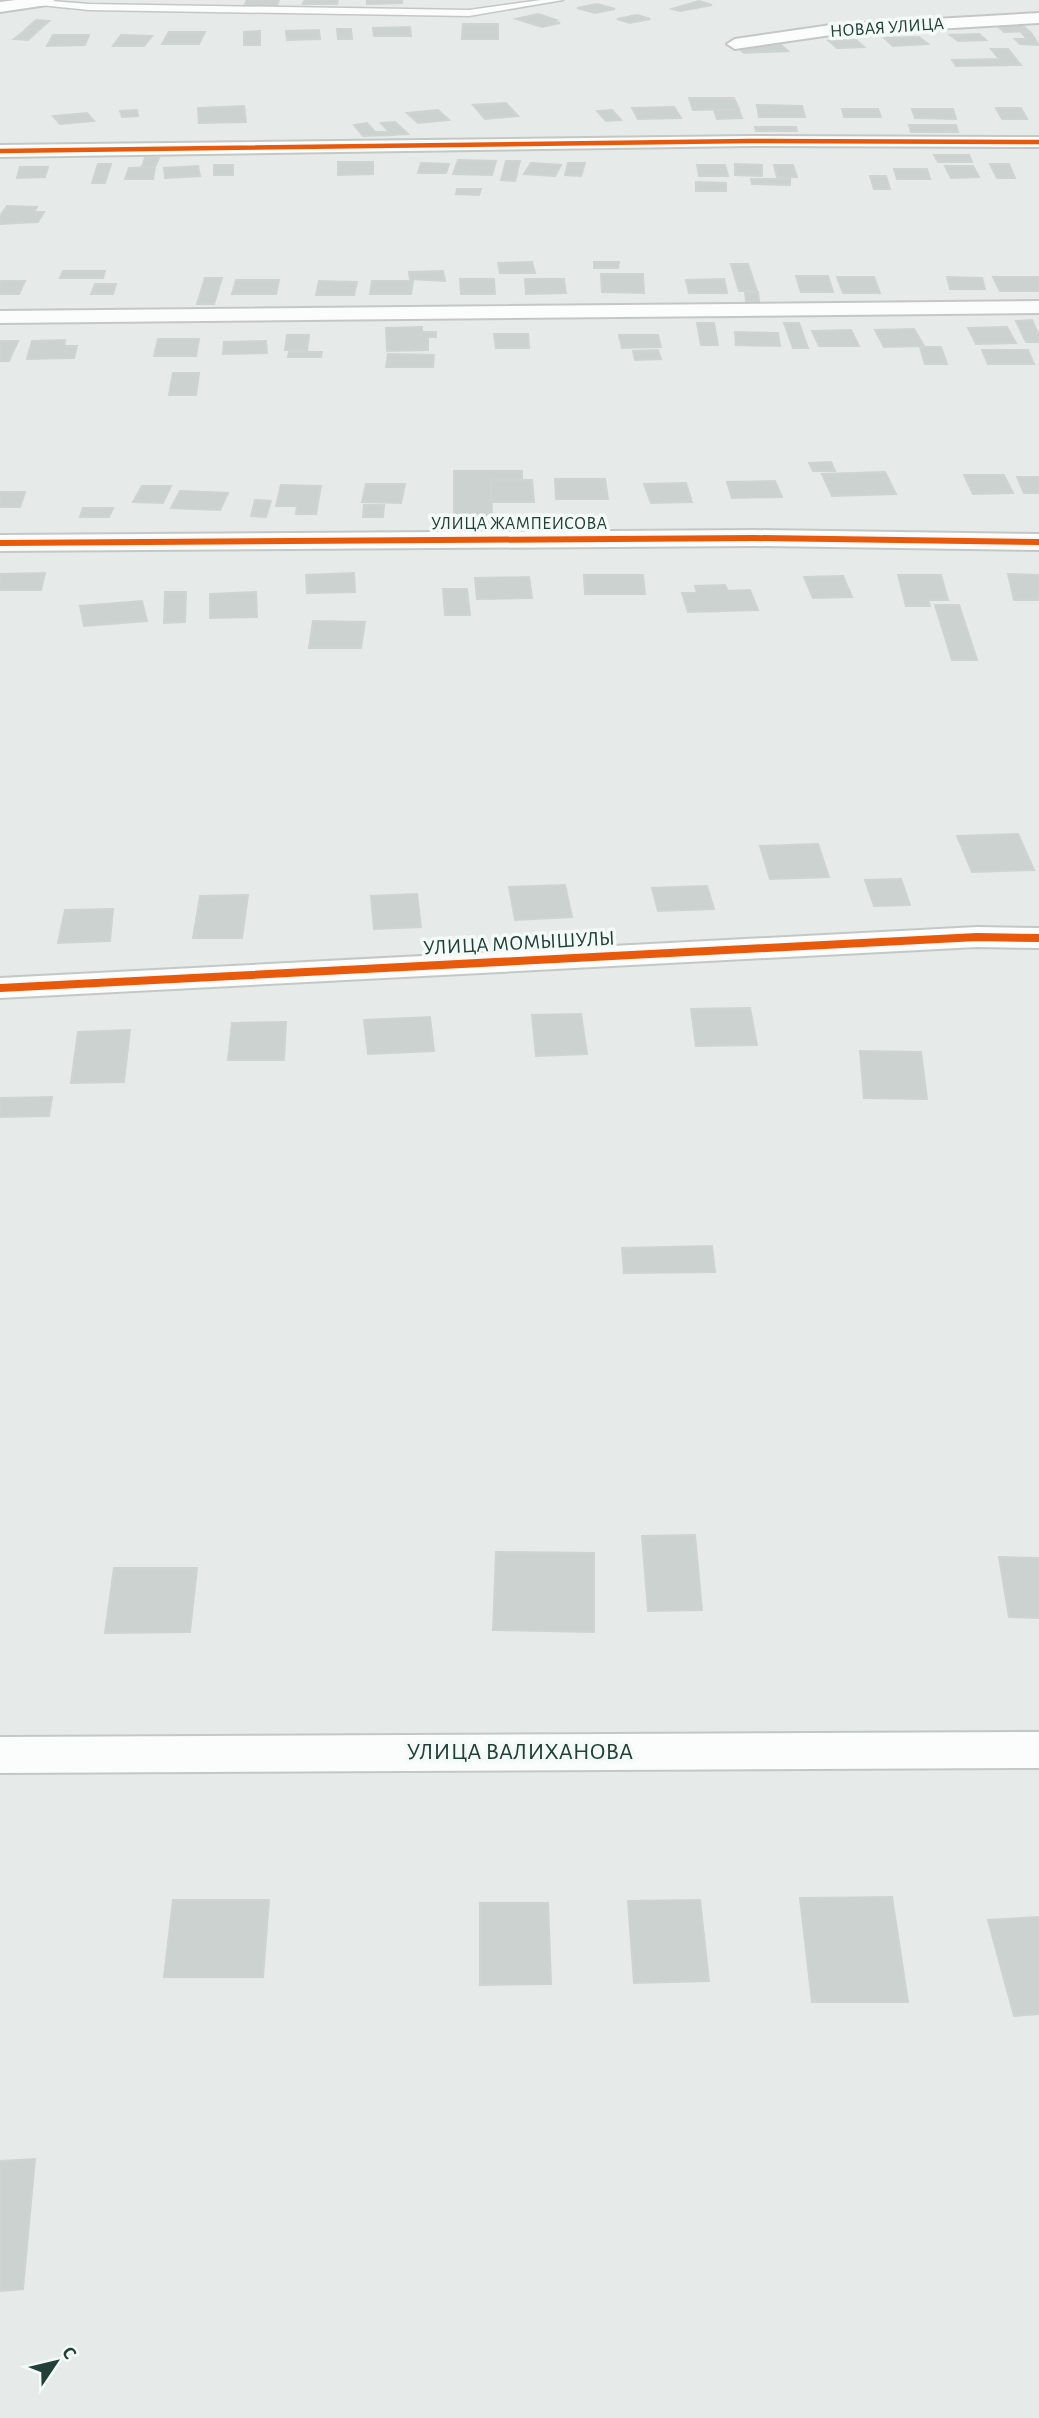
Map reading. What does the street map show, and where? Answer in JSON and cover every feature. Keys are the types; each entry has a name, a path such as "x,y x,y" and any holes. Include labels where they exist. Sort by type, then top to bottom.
{"street":[{"path":"0,7 44,1"},
{"name":"НОВАЯ УЛИЦА","path":"735,44 831,30 1039,18"},
{"path":"0,151 750,141 1039,142"},
{"path":"0,317 1039,307"},
{"name":"УЛИЦА ЖАМПЕИСОВА","path":"0,542 740,538 1039,542"},
{"name":"УЛИЦА МОМЫШУЛЫ","path":"0,988 977,937 1039,938"},
{"name":"УЛИЦА ВАЛИХАНОВА","path":"0,1755 1039,1749"}],"lane":[{"path":"44,1 89,7 470,13 559,0"}],"building":[{"path":"247,0 279,0 277,6 244,6"},
{"path":"305,0 338,0 337,4 303,4"},
{"path":"367,0 402,0 402,3 367,4"},
{"path":"699,1 712,5 680,11 672,9"},
{"path":"597,4 615,9 595,13 577,8"},
{"path":"538,14 560,23 542,27 516,19"},
{"path":"637,15 650,19 630,23 617,19"},
{"path":"36,20 49,21 40,29 26,29"},
{"path":"1020,23 1029,31 1004,32 995,24"},
{"path":"463,24 498,24 498,39 462,39"},
{"path":"410,27 411,36 374,36 373,28"},
{"path":"27,29 40,29 28,40 14,39"},
{"path":"337,29 351,29 352,39 338,39"},
{"path":"319,30 320,39 287,40 286,31"},
{"path":"260,31 260,45 244,45 244,32"},
{"path":"169,32 205,32 199,44 162,44"},
{"path":"1022,33 1031,33 1039,45 1020,44 1015,39 1027,39"},
{"path":"979,34 986,40 958,41 950,35"},
{"path":"53,35 89,35 85,45 47,46"},
{"path":"121,35 152,36 144,46 113,46"},
{"path":"919,37 928,44 893,46 884,38"},
{"path":"856,40 864,47 837,48 829,41"},
{"path":"779,43 788,51 744,53 736,46"},
{"path":"991,49 1008,49 1021,65 956,66 952,60 999,59"},
{"path":"689,98 734,98 739,109 693,110"},
{"path":"506,103 518,116 485,119 473,105"},
{"path":"757,105 802,106 805,117 759,117"},
{"path":"244,106 246,122 199,123 198,108"},
{"path":"674,107 681,118 638,119 632,108"},
{"path":"996,108 1021,108 1027,119 1002,119"},
{"path":"842,109 878,109 881,117 844,117"},
{"path":"912,109 953,109 956,119 915,118"},
{"path":"137,110 138,116 122,117 120,111"},
{"path":"438,110 449,120 418,123 407,113"},
{"path":"612,110 621,120 606,121 597,111"},
{"path":"714,110 739,110 742,118 717,119"},
{"path":"87,113 94,121 60,124 53,116"},
{"path":"395,122 408,134 392,135 381,123"},
{"path":"367,123 375,132 389,132 392,135 363,136 354,125"},
{"path":"909,125 956,125 958,132 911,132"},
{"path":"755,127 796,127 797,131 756,131"},
{"path":"934,155 969,155 972,162 938,162"},
{"path":"145,158 159,158 155,167 142,167"},
{"path":"458,160 496,161 492,175 453,174"},
{"path":"506,161 520,161 515,181 501,180"},
{"path":"338,162 373,162 373,174 338,175"},
{"path":"421,163 449,164 446,173 418,173"},
{"path":"531,163 561,165 555,176 524,174"},
{"path":"568,163 585,163 581,176 565,175"},
{"path":"98,164 111,164 105,183 92,183"},
{"path":"735,164 762,165 762,176 735,175"},
{"path":"990,164 1009,164 1015,178 997,178"},
{"path":"214,165 233,165 233,175 214,175"},
{"path":"697,165 725,165 728,176 699,176"},
{"path":"774,165 793,165 797,177 777,177"},
{"path":"198,166 200,176 165,178 164,168"},
{"path":"945,166 973,166 979,177 951,178"},
{"path":"20,167 48,167 45,177 17,178"},
{"path":"155,167 153,179 125,179 129,168"},
{"path":"894,169 927,169 930,179 897,179"},
{"path":"870,176 886,176 890,189 874,189"},
{"path":"751,179 790,179 790,185 752,184"},
{"path":"696,182 726,183 726,191 696,191"},
{"path":"457,189 481,189 479,195 456,194"},
{"path":"7,206 37,207 34,212 44,212 38,222 0,224 0,216"},
{"path":"532,262 535,273 500,273 498,263"},
{"path":"594,262 619,262 618,268 594,268"},
{"path":"731,264 748,264 757,291 739,291"},
{"path":"63,271 105,271 103,278 60,278"},
{"path":"443,271 445,281 410,279 409,272"},
{"path":"601,274 643,274 644,293 602,292"},
{"path":"796,276 828,276 833,292 801,292"},
{"path":"837,277 874,277 880,293 843,293"},
{"path":"947,277 982,278 985,289 950,289"},
{"path":"993,277 1039,277 1039,291 1000,291"},
{"path":"205,278 222,278 214,304 197,304"},
{"path":"460,279 494,279 495,294 461,294"},
{"path":"525,279 564,279 566,293 526,294"},
{"path":"724,279 727,293 689,293 686,280"},
{"path":"236,280 279,280 276,294 232,294"},
{"path":"0,281 25,281 19,294 0,294"},
{"path":"319,281 357,282 354,295 316,295"},
{"path":"372,281 413,281 411,294 370,294"},
{"path":"95,284 116,284 113,294 91,294"},
{"path":"745,292 758,292 759,301 746,301"},
{"path":"1032,320 1039,335 1039,342 1026,342 1016,321"},
{"path":"697,323 714,323 718,345 701,345"},
{"path":"784,323 799,323 808,348 793,348"},
{"path":"422,327 422,332 436,332 436,337 428,337 428,350 387,351 386,328"},
{"path":"1007,327 1016,343 976,344 968,328"},
{"path":"914,329 924,346 884,347 875,330"},
{"path":"851,330 859,346 819,346 812,331"},
{"path":"735,332 778,333 780,346 736,345"},
{"path":"494,334 528,334 529,348 496,348"},
{"path":"287,335 309,335 307,350 285,350"},
{"path":"619,335 658,335 661,347 622,348"},
{"path":"158,339 199,339 196,356 154,356"},
{"path":"65,340 64,346 77,346 74,358 27,359 32,341"},
{"path":"0,341 18,341 9,361 0,361"},
{"path":"266,341 267,353 223,354 224,342"},
{"path":"920,347 941,347 947,364 925,364"},
{"path":"658,350 661,359 635,360 633,351"},
{"path":"982,350 1028,350 1034,364 988,364"},
{"path":"289,352 322,352 321,357 288,357"},
{"path":"388,354 434,355 433,367 386,367"},
{"path":"173,373 199,373 196,395 169,395"},
{"path":"831,462 835,471 813,471 809,463"},
{"path":"454,471 522,471 522,480 491,480 492,516 454,516"},
{"path":"885,472 896,494 832,496 822,474"},
{"path":"964,475 1004,475 1013,493 973,494"},
{"path":"1017,477 1039,477 1039,493 1024,493"},
{"path":"555,479 605,479 608,499 556,499"},
{"path":"491,480 532,480 534,502 491,502"},
{"path":"775,481 782,497 732,498 727,482"},
{"path":"686,483 692,502 651,503 644,484"},
{"path":"366,484 405,484 401,503 362,502"},
{"path":"281,485 321,486 316,514 296,514 297,506 276,506"},
{"path":"142,486 171,486 163,503 133,502"},
{"path":"180,491 228,493 220,510 171,508"},
{"path":"0,492 25,492 20,507 0,507"},
{"path":"255,500 271,501 266,517 251,516"},
{"path":"364,505 384,505 383,517 363,517"},
{"path":"83,508 113,508 109,517 80,517"},
{"path":"45,573 41,590 0,590 0,574"},
{"path":"354,573 355,592 307,593 306,575"},
{"path":"1008,574 1039,575 1039,600 1014,600"},
{"path":"584,575 643,575 645,594 585,594"},
{"path":"898,575 941,575 948,600 928,600 930,606 906,606"},
{"path":"843,576 852,597 813,598 804,577"},
{"path":"529,577 532,598 477,599 475,578"},
{"path":"725,585 728,591 750,590 758,610 688,612 682,593 697,593 695,586"},
{"path":"443,589 467,589 470,615 445,615"},
{"path":"165,592 186,592 185,622 164,623"},
{"path":"256,592 257,617 210,618 210,594"},
{"path":"142,601 147,621 84,626 80,606"},
{"path":"935,605 959,605 977,660 952,660"},
{"path":"313,621 365,622 361,648 309,648"},
{"path":"1018,834 1034,870 972,872 957,836"},
{"path":"818,844 829,877 770,879 760,846"},
{"path":"901,879 910,905 874,906 865,880"},
{"path":"565,885 572,917 515,920 509,887"},
{"path":"707,886 714,909 658,911 652,888"},
{"path":"417,894 421,927 374,929 371,896"},
{"path":"248,895 242,938 193,938 200,896"},
{"path":"113,909 110,941 58,943 65,910"},
{"path":"750,1008 757,1045 696,1046 691,1009"},
{"path":"581,1014 587,1054 536,1056 532,1015"},
{"path":"430,1017 434,1051 368,1054 364,1020"},
{"path":"286,1022 284,1060 228,1060 232,1023"},
{"path":"130,1030 124,1082 71,1083 78,1032"},
{"path":"860,1051 921,1052 927,1099 864,1098"},
{"path":"52,1097 49,1116 0,1117 0,1098"},
{"path":"712,1246 715,1272 624,1273 622,1248"},
{"path":"695,1535 702,1610 648,1611 642,1536"},
{"path":"496,1552 594,1553 594,1632 493,1630"},
{"path":"999,1557 1039,1558 1039,1618 1009,1617"},
{"path":"114,1568 197,1568 190,1632 105,1633"},
{"path":"892,1897 908,2002 812,2002 800,1898"},
{"path":"173,1900 269,1900 263,1977 164,1977"},
{"path":"700,1900 709,1981 634,1983 628,1901"},
{"path":"480,1903 548,1903 551,1984 480,1985"},
{"path":"1039,1917 1039,2014 1014,2016 988,1920"},
{"path":"35,2159 23,2289 0,2291 0,2161"}],"cycle path":[{"path":"0,151 750,141 1039,142"},
{"path":"0,543 754,538 1039,542"},
{"path":"0,988 977,937 1039,938"}]}
